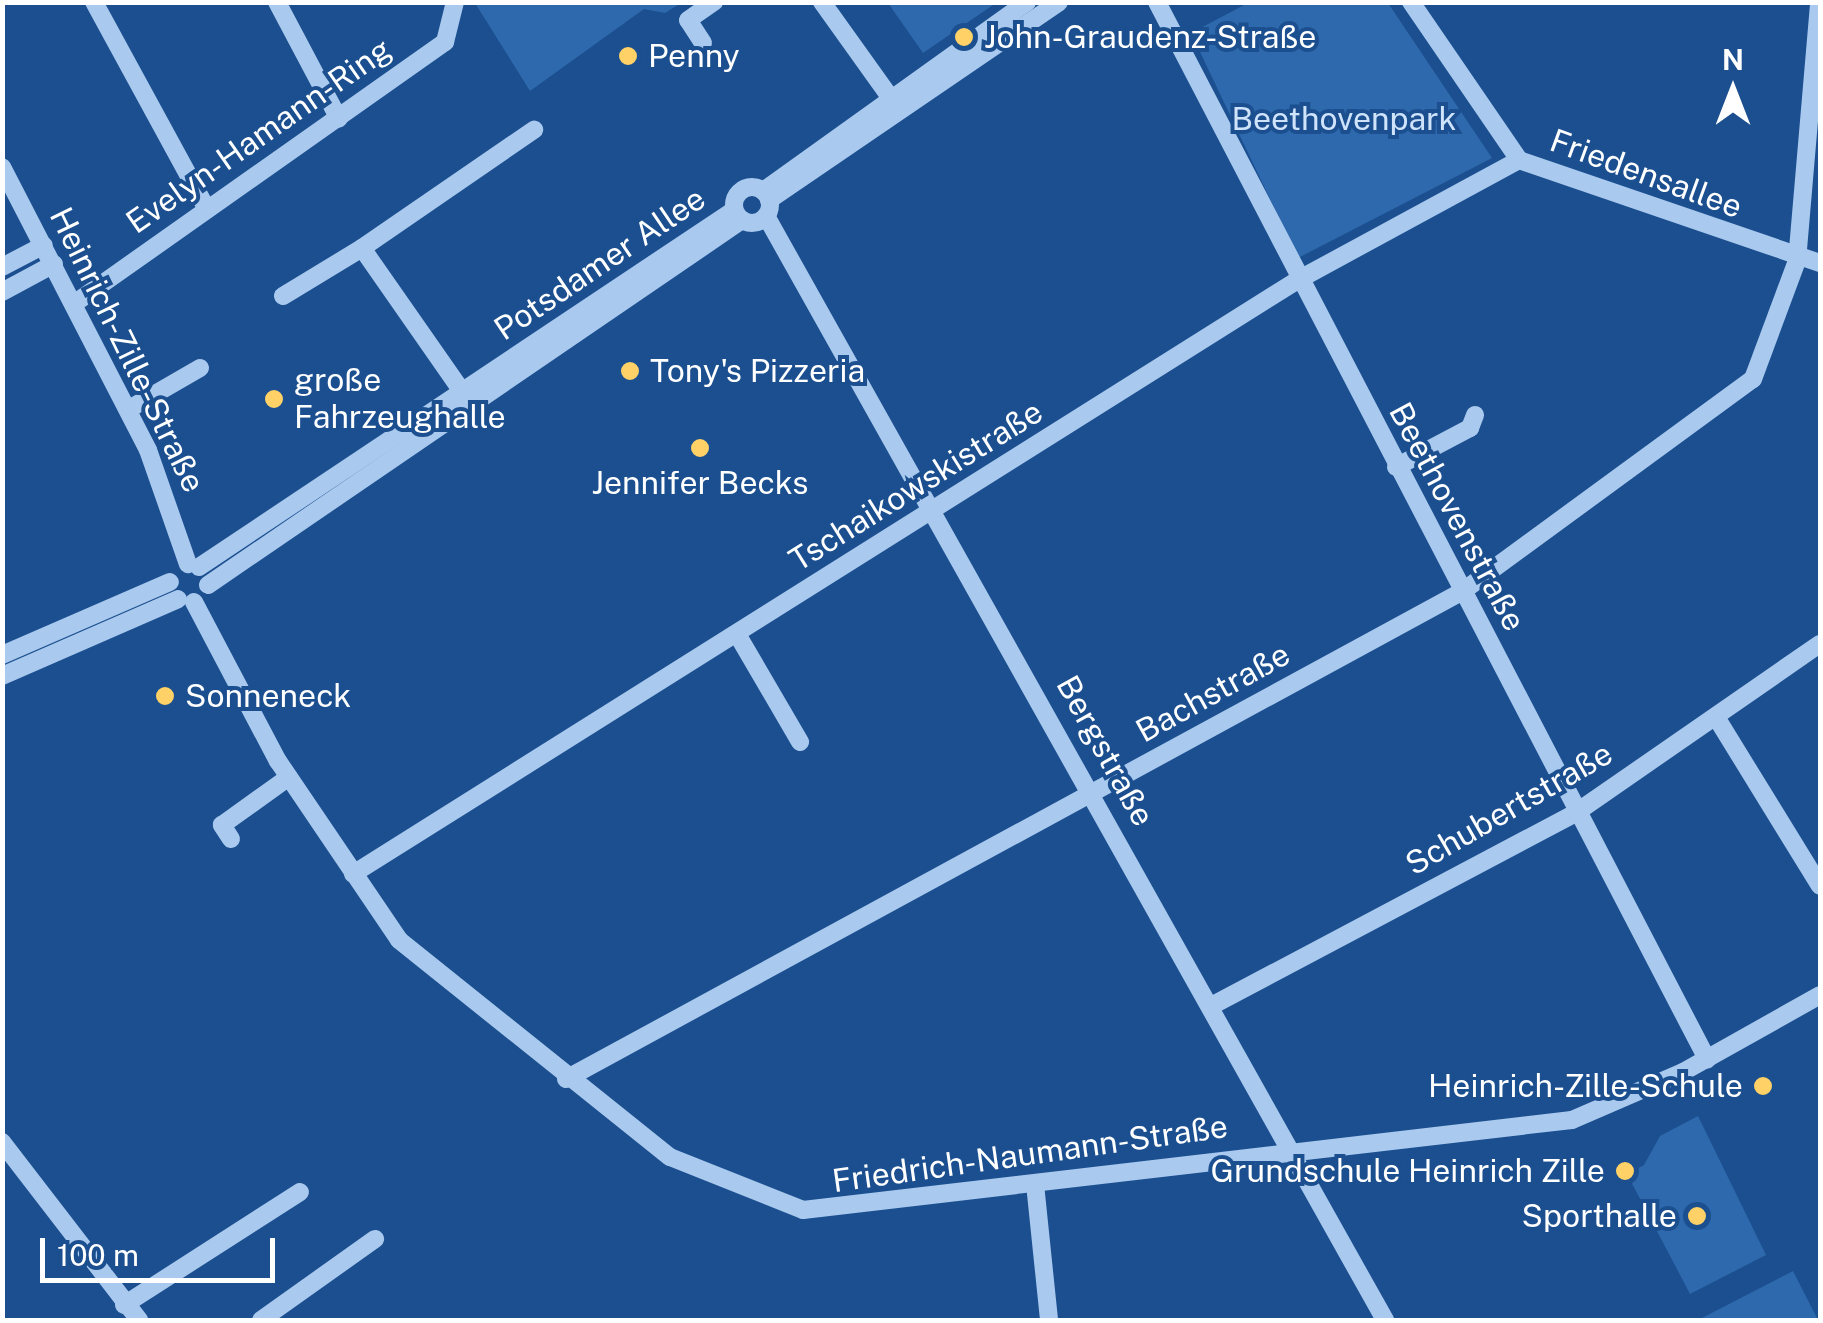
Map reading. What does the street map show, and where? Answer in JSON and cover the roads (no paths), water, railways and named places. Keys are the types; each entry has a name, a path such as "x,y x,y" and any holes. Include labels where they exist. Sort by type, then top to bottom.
{"street":[{"path":"94,2 207,209"},
{"path":"278,2 339,118"},
{"name":"Evelyn-Hamann-Ring","path":"75,303 445,42 455,2"},
{"path":"703,43 688,20 714,2"},
{"path":"822,2 896,105"},
{"path":"738,215 766,202 1027,2"},
{"path":"896,105 1060,2"},
{"name":"Beethovenstraße","path":"1157,2 1296,280 1707,1059"},
{"name":"Friedensallee","path":"1411,2 1519,160 1797,261 1820,262"},
{"name":"Bachstraße","path":"566,1079 1463,591 1753,379 1797,261 1819,2"},
{"path":"283,296 362,248 534,130"},
{"name":"Tschaikowskistraße","path":"353,874 1296,280 1519,160"},
{"name":"Heinrich-Zille-Straße","path":"2,166 129,409 194,565 208,585"},
{"name":"Potsdamer Allee","path":"180,594 208,585 738,215 740,192 766,202"},
{"name":"Bergstraße","path":"766,202 1294,1148 1384,1320"},
{"path":"2,267 44,245"},
{"path":"362,248 469,401"},
{"path":"2,292 54,264"},
{"path":"129,409 200,368"},
{"name":"Potsdamer Allee","path":"180,594 194,565 469,401"},
{"path":"1396,467 1470,428 1475,415"},
{"path":"2,655 180,594"},
{"path":"2,676 180,594"},
{"name":"Friedrich-Naumann-Straße","path":"180,594 288,777 398,940 566,1079 670,1157 803,1210 1035,1184 1294,1148 1572,1120 1707,1059 1820,994"},
{"path":"737,634 800,742"},
{"name":"Schubertstraße","path":"1213,1005 1577,812 1820,644"},
{"path":"1716,717 1820,886"},
{"path":"231,839 222,824 288,777"},
{"path":"2,1142 138,1320"},
{"path":"1035,1184 1049,1320"},
{"path":"124,1305 300,1192"},
{"path":"261,1320 375,1239"}],"place":[{"name":"John-Graudenz-Straße","path":"964,37"},
{"name":"Penny","path":"628,56"},
{"name":"Tony's Pizzeria","path":"630,371"},
{"name":"große Fahrzeughalle","path":"274,399"},
{"name":"Jennifer Becks","path":"700,448"},
{"name":"Sonneneck","path":"165,696"},
{"name":"Heinrich-Zille-Schule","path":"1763,1086"},
{"name":"Grundschule Heinrich Zille","path":"1625,1171"},
{"name":"Sporthalle","path":"1697,1216"}],"park label":[{"name":"Beethovenpark","path":"1344,119"}]}
